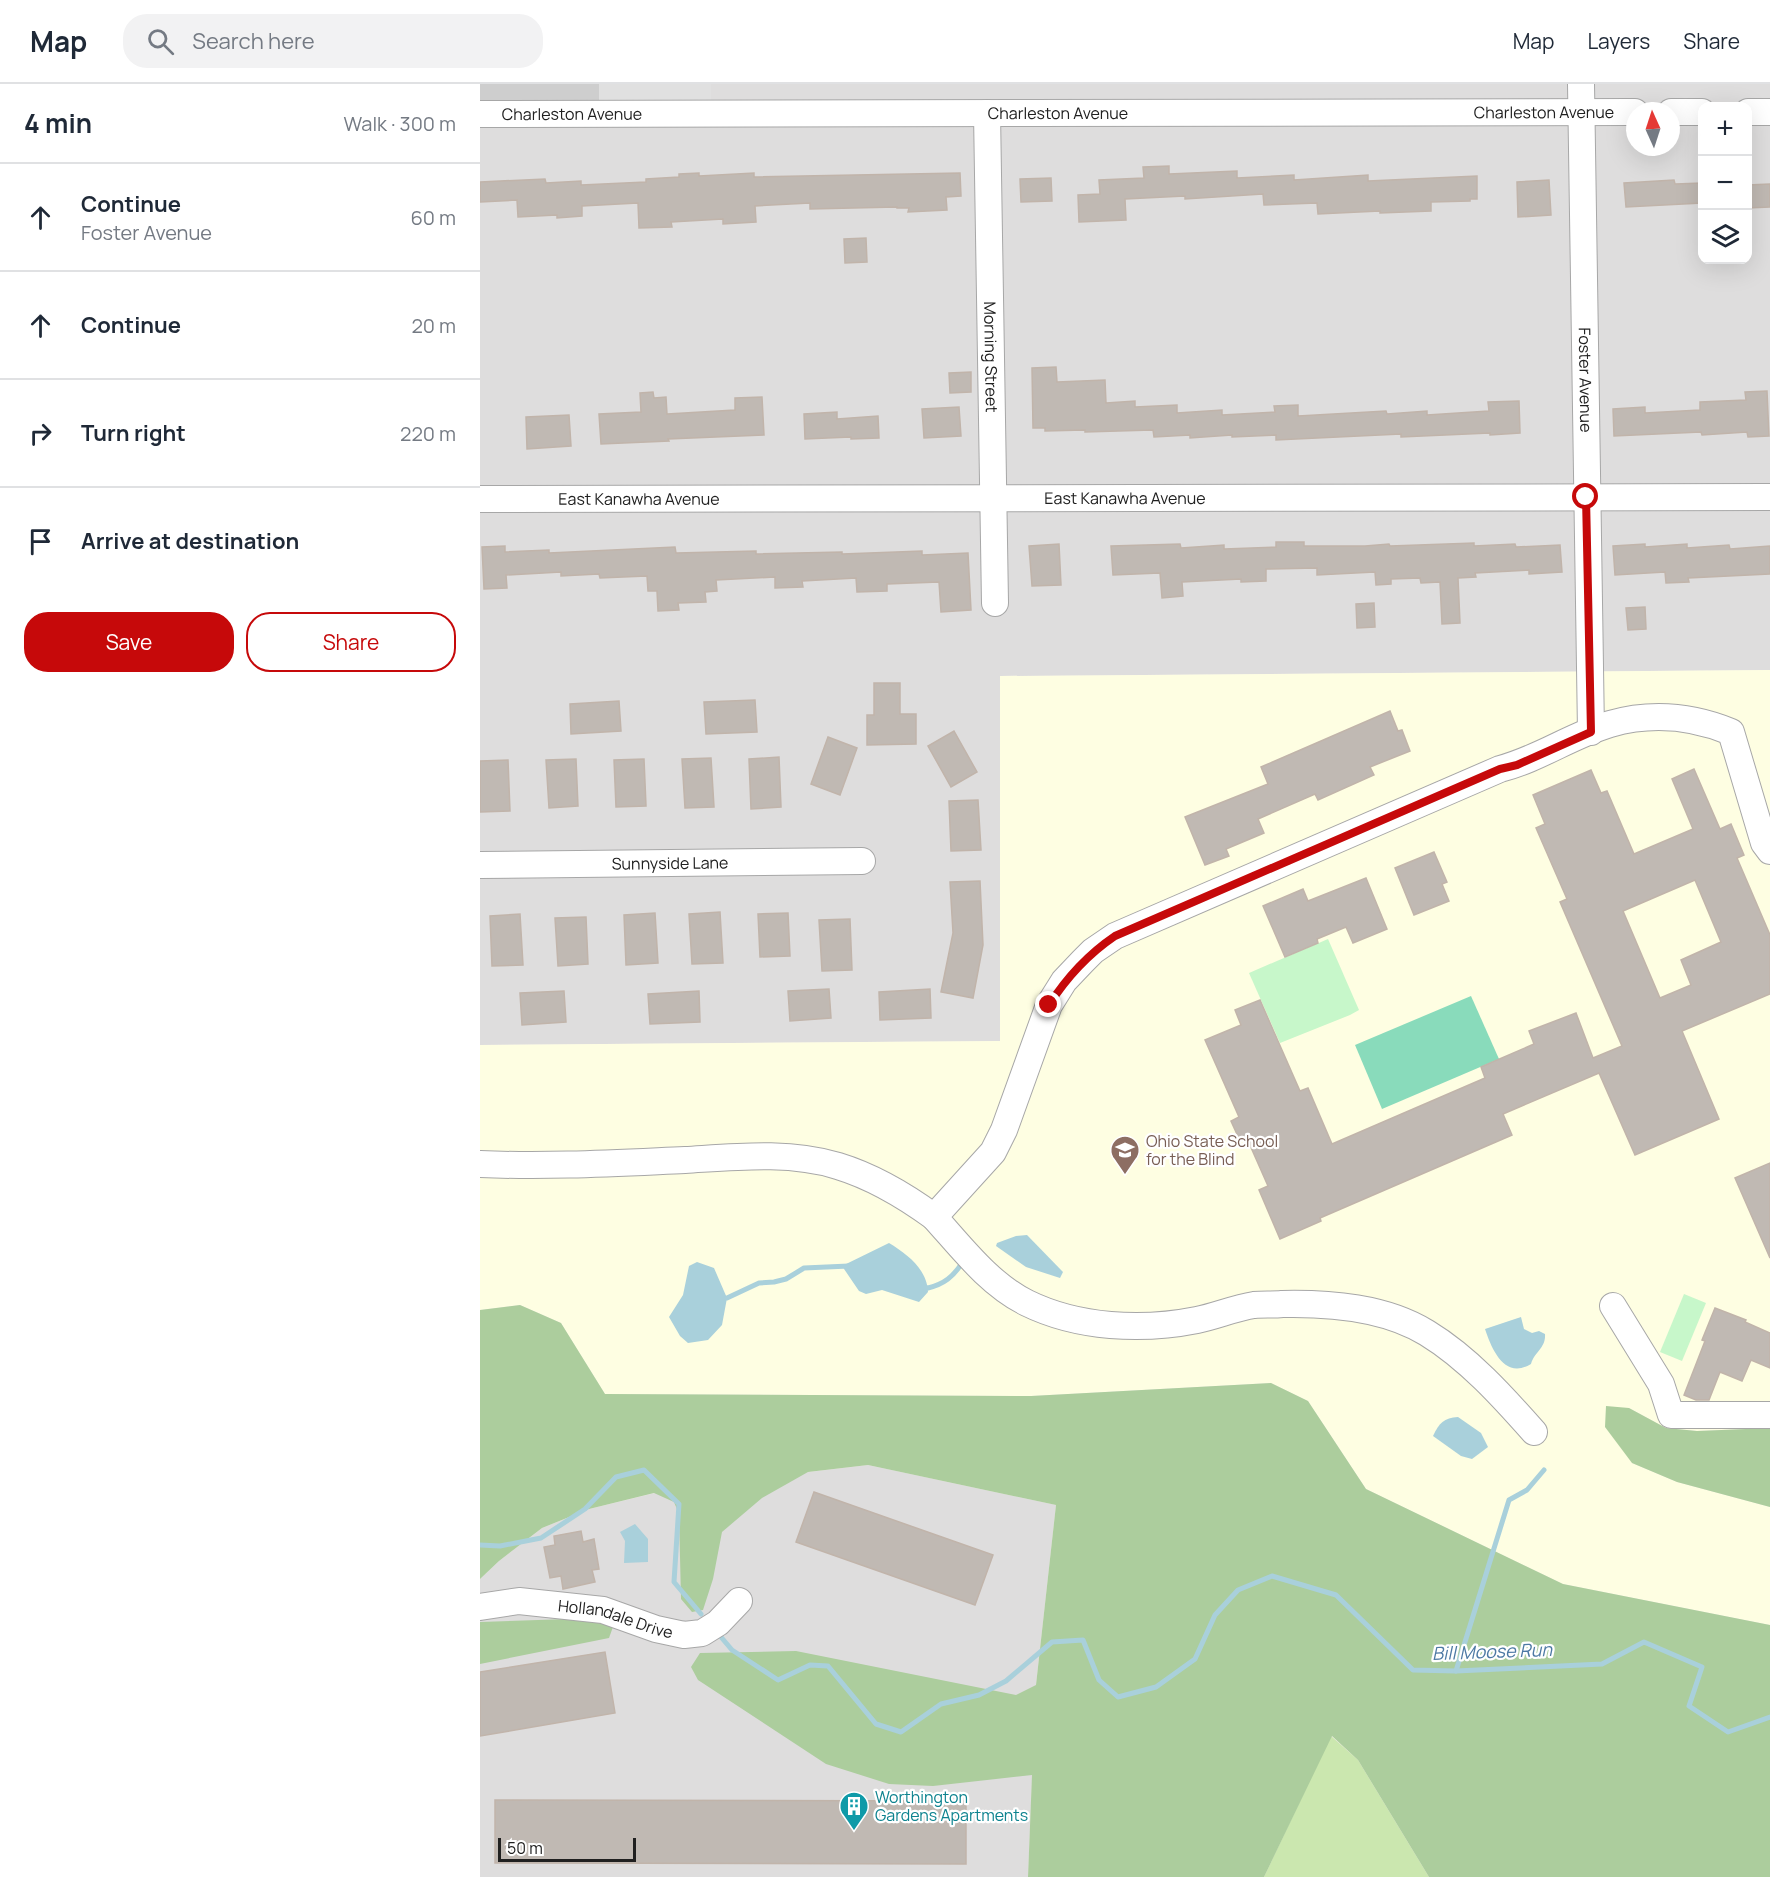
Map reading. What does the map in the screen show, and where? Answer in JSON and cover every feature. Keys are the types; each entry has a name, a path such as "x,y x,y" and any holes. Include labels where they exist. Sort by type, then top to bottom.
{"street":[{"name":"Foster Avenue","path":"1581,84 1591,732"},
{"name":"Charleston Avenue","path":"480,114 1626,112"},
{"path":"1680,112 1698,112"},
{"path":"1752,112 1770,112"},
{"name":"Morning Street","path":"987,113 995,603"},
{"name":"East Kanawha Avenue","path":"480,499 1770,497"},
{"path":"934,1217 993,1152 1004,1130 1049,1005 1064,981 1093,951 1115,936 1500,769 1517,765 1609,724 1640,718 1662,716 1693,719 1731,732 1764,843 1770,851"},
{"name":"Sunnyside Lane","path":"480,865 862,861"},
{"path":"480,1164 538,1167 740,1157 799,1157 836,1165 870,1177 904,1195 934,1217 992,1280 1027,1303 1070,1319 1109,1325 1159,1325 1197,1320 1255,1305 1310,1304 1354,1308 1389,1316 1427,1332 1463,1360 1513,1408 1534,1432"},
{"path":"1613,1306 1662,1384 1671,1415 1770,1414"},
{"name":"Hollandale Drive","path":"480,1607 519,1601 603,1610 656,1629 684,1635 702,1633 718,1623 739,1601"}],"shaded area":[{"path":"480,84 711,84 711,114 480,114"},
{"path":"599,84 711,84 711,114 599,114"},
{"path":"711,84 1770,84 1770,670 1001,676 1000,1041 480,1045 480,114 711,113"},
{"name":"Ohio State School for the Blind","path":"1770,670 1770,1428 1697,1431 1666,1428 1629,1408 1632,1463 1677,1482 1770,1507 1770,1625 1563,1584 1366,1489 1308,1401 1271,1383 1031,1396 605,1394 561,1323 520,1305 480,1310 480,1045 1000,1041 1000,676"},
{"name":"Worthington Gardens Apartments","path":"868,1465 1056,1505 1036,1685 1028,1877 480,1877 480,1579 499,1561 542,1528 589,1509 655,1493 706,1484"}],"green space":[{"path":"1328,939 1359,1010 1280,1043 1249,973"},
{"path":"1471,996 1499,1059 1382,1109 1355,1045"},
{"path":"1684,1294 1706,1303 1682,1361 1660,1352"},
{"path":"520,1305 561,1323 605,1394 1031,1396 1271,1383 1308,1401 1366,1489 1563,1584 1770,1625 1770,1877 1429,1877 1358,1760 1332,1736 1264,1877 1028,1877 1032,1775 933,1786 889,1784 826,1764 698,1680 691,1667 700,1653 796,1651 1016,1695 1036,1685 1056,1505 868,1465 808,1472 762,1498 722,1532 713,1579 703,1610 692,1612 681,1599 679,1514 674,1502 654,1493 589,1509 542,1528 499,1561 480,1579 480,1310"},
{"path":"1606,1406 1629,1408 1666,1428 1697,1431 1770,1428 1770,1507 1677,1482 1632,1463 1605,1427"},
{"path":"598,1618 614,1624 609,1638 480,1664 480,1622"},
{"path":"1331,1736 1358,1760 1429,1877 1264,1877"}],"water":[{"path":"1027,1235 1063,1272 1060,1278 1026,1267 996,1246 997,1243 1016,1236"},
{"path":"889,1243 909,1257 924,1276 928,1292 919,1302 882,1290 866,1294 859,1291 842,1266"},
{"path":"697,1262 714,1268 727,1298 722,1325 708,1340 688,1343 680,1336 669,1317 683,1295 689,1266"},
{"path":"1521,1317 1524,1329 1532,1333 1539,1331 1545,1334 1545,1339 1531,1364 1522,1368 1514,1368 1507,1365 1496,1354 1485,1329"},
{"path":"1458,1417 1481,1433 1488,1447 1472,1459 1461,1456 1433,1436 1443,1422"},
{"path":"635,1524 648,1539 648,1562 624,1563 625,1541 620,1532"}],"building":[{"path":"1169,166 1169,174 1237,171 1237,178 1294,175 1294,180 1368,175 1368,181 1477,176 1477,199 1431,202 1431,211 1318,214 1317,203 1264,205 1263,194 1185,199 1185,196 1125,199 1126,220 1079,222 1078,195 1100,194 1099,180 1144,178 1143,167"},
{"path":"699,173 699,176 754,173 754,177 960,173 961,196 946,197 947,210 908,212 909,208 897,207 810,209 810,203 755,206 756,222 723,224 723,219 671,222 672,227 639,228 638,203 582,206 582,216 557,218 557,215 518,217 517,200 480,202 480,182 545,179 546,183 581,181 581,185 646,182 646,179"},
{"path":"1051,178 1052,201 1021,202 1020,179"},
{"path":"1549,180 1551,215 1518,217 1517,182"},
{"path":"1674,180 1675,184 1698,183 1698,203 1626,207 1624,183"},
{"path":"1770,184 1770,207 1752,208 1752,185"},
{"path":"866,238 867,262 845,263 844,239"},
{"path":"1056,367 1057,382 1105,380 1106,403 1135,401 1135,407 1177,405 1177,413 1222,410 1222,415 1275,412 1274,406 1298,405 1298,416 1386,411 1387,414 1427,411 1427,415 1489,411 1488,402 1519,401 1520,433 1401,437 1401,434 1276,440 1276,435 1154,437 1153,430 1085,432 1085,430 1045,431 1045,428 1033,428 1032,368"},
{"path":"971,372 971,392 950,393 949,373"},
{"path":"1767,391 1769,436 1748,437 1747,432 1702,435 1701,432 1614,436 1613,409 1645,407 1645,413 1700,410 1700,402 1746,400 1745,392"},
{"path":"653,392 654,398 666,397 667,414 735,410 735,398 762,397 764,435 601,444 599,414 641,412 640,393"},
{"path":"959,407 961,436 924,438 922,409"},
{"path":"837,412 837,419 878,416 879,438 805,439 804,414"},
{"path":"569,415 571,446 527,449 526,417"},
{"path":"1276,542 1304,542 1304,546 1474,543 1474,546 1515,544 1516,547 1560,545 1562,572 1529,574 1529,570 1475,573 1476,577 1458,578 1460,623 1442,624 1440,582 1421,583 1420,578 1391,579 1391,584 1376,585 1375,572 1317,575 1317,568 1266,569 1266,581 1241,582 1241,579 1182,582 1183,596 1162,598 1160,573 1113,575 1111,546 1180,544 1181,548 1224,545 1224,549 1276,547"},
{"path":"1059,544 1061,585 1032,586 1029,546"},
{"path":"1645,544 1645,547 1687,544 1687,548 1729,545 1730,549 1770,546 1770,574 1688,578 1689,582 1666,583 1665,572 1615,575 1613,546"},
{"path":"505,546 505,552 549,550 549,553 675,547 676,553 756,551 756,554 842,552 842,554 922,551 922,555 968,553 971,610 941,612 939,582 887,584 887,591 857,592 856,578 802,581 803,587 775,588 775,577 716,580 717,591 705,592 706,602 678,603 679,610 658,611 657,591 648,591 647,576 600,578 599,574 561,576 561,572 506,575 507,588 484,589 482,547"},
{"path":"1374,603 1375,627 1357,628 1356,604"},
{"path":"1645,607 1646,629 1628,630 1626,608"},
{"path":"874,683 900,683 900,714 916,714 916,744 867,745 867,715 874,715"},
{"path":"755,700 757,732 706,734 704,702"},
{"path":"619,701 621,731 571,734 570,704"},
{"path":"1390,711 1398,731 1402,730 1410,751 1370,767 1374,775 1318,800 1315,794 1258,819 1264,833 1226,849 1229,856 1205,865 1185,817 1268,784 1261,767"},
{"path":"954,731 977,772 951,787 928,746"},
{"path":"828,737 857,748 840,795 811,784"},
{"path":"779,757 781,807 751,809 749,759"},
{"path":"711,758 714,807 685,808 682,759"},
{"path":"576,759 578,806 549,808 546,760"},
{"path":"644,759 646,806 616,807 614,760"},
{"path":"508,760 510,811 480,812 480,761"},
{"name":"Ohio State School for the Blind","path":"1694,769 1720,829 1731,824 1744,855 1737,858 1770,935 1770,994 1682,1031 1719,1119 1635,1155 1599,1073 1503,1114 1512,1135 1320,1218 1321,1221 1280,1239 1259,1190 1268,1186 1249,1143 1245,1145 1243,1139 1240,1141 1231,1121 1239,1117 1205,1040 1241,1025 1235,1010 1260,1000 1300,1091 1308,1088 1332,1144 1485,1078 1481,1067 1534,1044 1529,1031 1576,1013 1593,1058 1622,1046 1560,902 1567,899 1536,828 1545,824 1533,795 1591,770 1601,793 1607,791 1634,854 1693,829 1672,779","holes":["1695,880 1721,942 1681,960 1691,985 1660,998 1623,911"]},
{"path":"978,800 981,850 951,851 949,801"},
{"path":"1434,852 1447,882 1442,884 1449,901 1414,915 1395,868"},
{"path":"1366,878 1387,929 1353,943 1346,927 1317,939 1318,943 1285,957 1263,906 1303,889 1308,901"},
{"path":"980,881 983,945 973,998 941,992 953,933 950,882"},
{"path":"720,912 723,963 692,964 689,914"},
{"path":"655,913 658,963 626,965 624,915"},
{"path":"788,913 790,956 760,957 758,914"},
{"path":"520,914 523,965 492,966 490,916"},
{"path":"586,917 588,964 558,966 555,918"},
{"path":"850,919 852,970 822,971 819,920"},
{"path":"829,989 831,1018 790,1021 788,991"},
{"path":"930,989 931,1018 880,1020 879,992"},
{"path":"564,991 566,1022 522,1025 520,993"},
{"path":"699,991 700,1022 650,1024 648,994"},
{"path":"1770,1163 1770,1258 1735,1178"},
{"path":"1715,1308 1746,1320 1745,1322 1770,1333 1770,1368 1751,1360 1742,1381 1720,1372 1709,1400 1696,1400 1684,1395"},
{"path":"814,1492 993,1555 975,1605 796,1542"},
{"path":"581,1531 583,1542 594,1539 599,1569 592,1570 595,1582 563,1589 561,1576 550,1578 544,1547 555,1545 554,1536"},
{"path":"605,1652 615,1713 480,1736 480,1672"},
{"path":"495,1800 966,1801 966,1864 495,1863"}],"waterway":[{"path":"923,1287 928,1288 943,1282 952,1276 962,1263"},
{"path":"727,1298 759,1283 786,1279 804,1268 849,1266"},
{"name":"Bill Moose Run","path":"480,1545 500,1546 541,1538 585,1509 616,1477 644,1470 679,1504 674,1582 701,1614"},
{"path":"1456,1671 1509,1500 1527,1490 1544,1470"},
{"name":"Bill Moose Run","path":"721,1637 732,1650 778,1680 810,1665 828,1666 876,1724 901,1732 941,1704 979,1695 1006,1681 1052,1642 1083,1640 1099,1680 1118,1697 1156,1687 1195,1659 1215,1615 1238,1590 1272,1576 1336,1595 1413,1670 1456,1671 1602,1664 1644,1642 1702,1667 1689,1706 1728,1732 1770,1717"}],"place":[{"name":"Ohio State School for the Blind","path":"1125,1176"},
{"name":"Worthington Gardens Apartments","path":"854,1832"}],"route":[{"path":"1049,1005 1064,981 1083,961 1115,936 1500,769 1517,765 1591,732 1586,497"}]}
